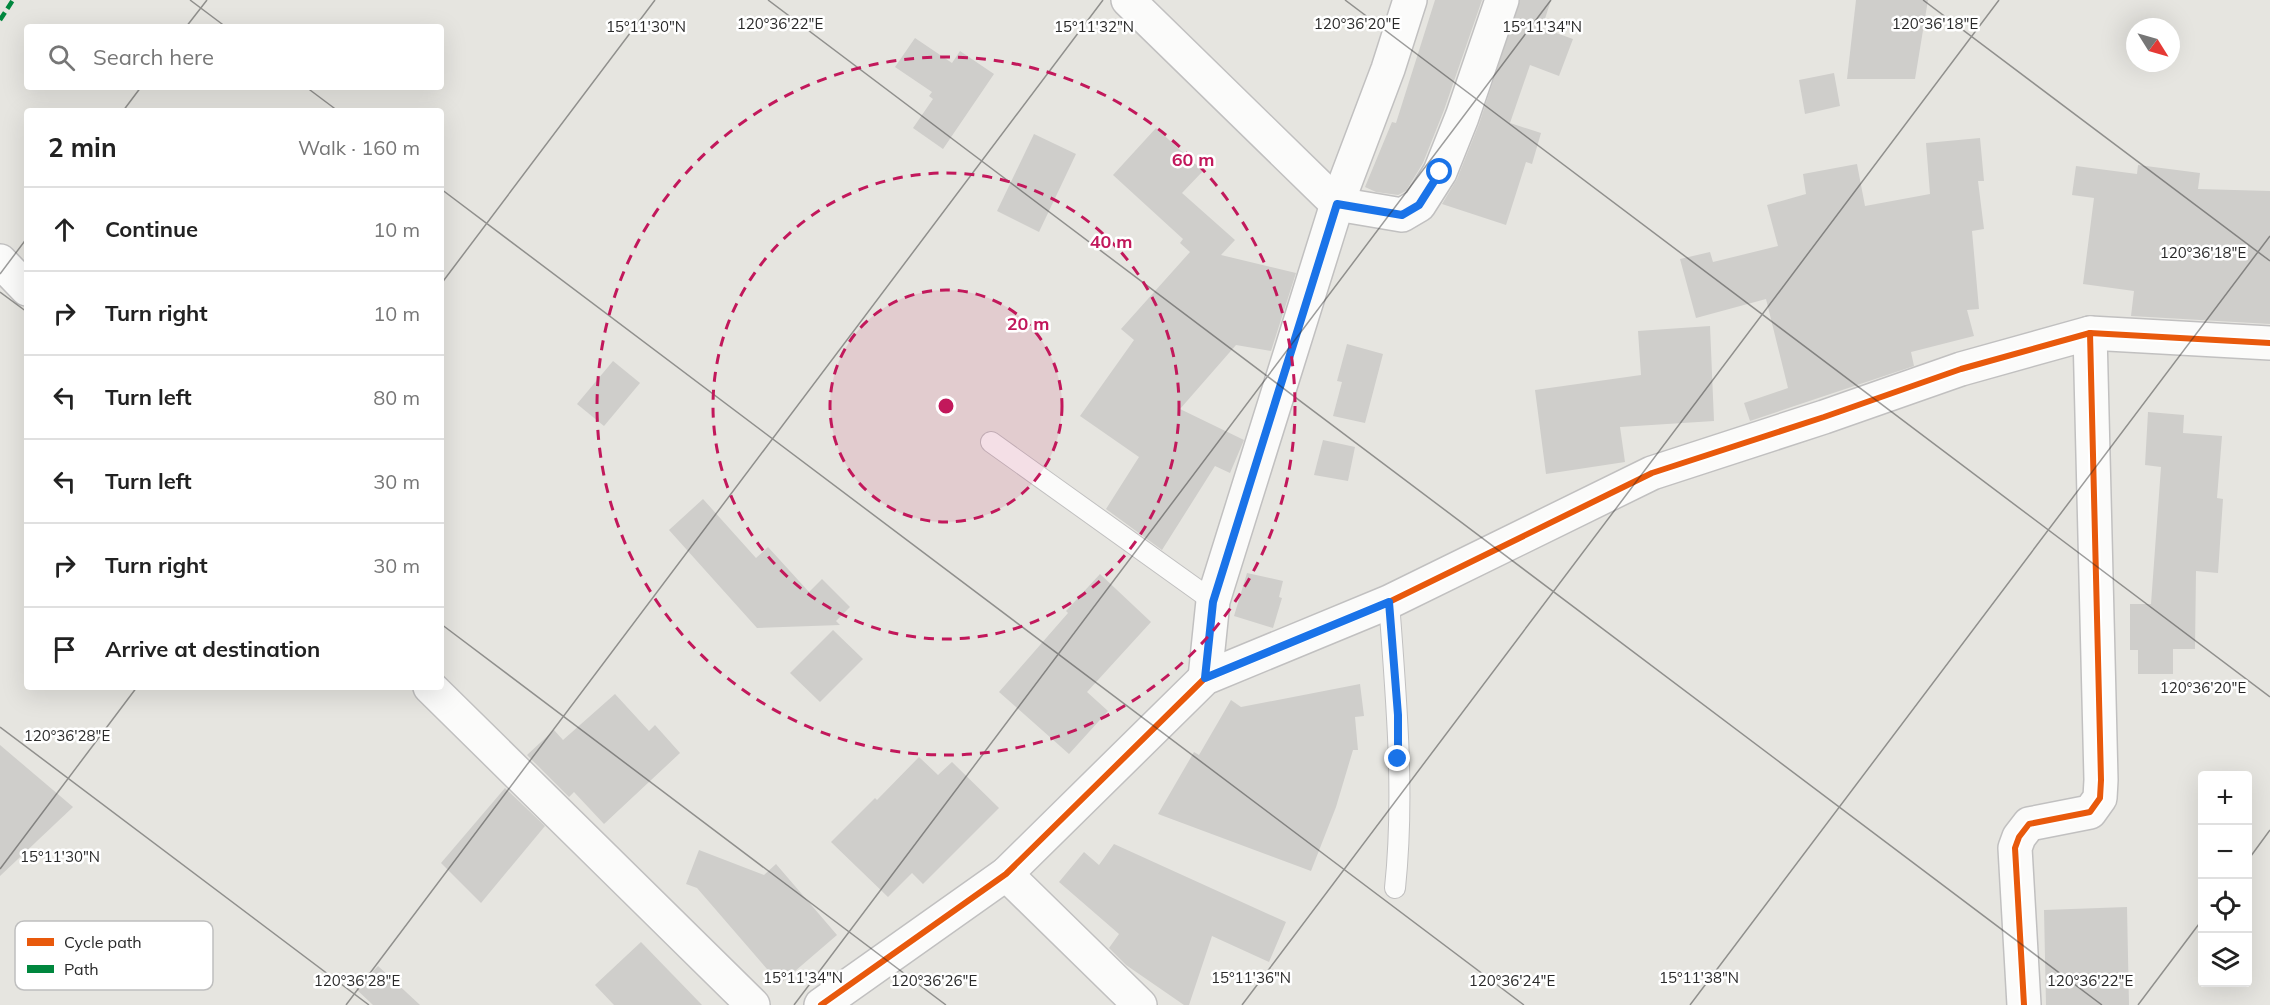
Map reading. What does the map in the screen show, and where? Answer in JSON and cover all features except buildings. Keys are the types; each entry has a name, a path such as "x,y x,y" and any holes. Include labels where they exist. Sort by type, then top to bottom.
{"street":[{"path":"1128,0 1337,204 1402,215 1419,205 1440,172 1462,117 1502,0"},
{"path":"1205,678 1213,602 1337,204 1388,69 1410,0"},
{"path":"0,261 24,286"},
{"path":"2024,1005 2015,848 2019,837 2029,824 2090,812 2100,798 2090,333"},
{"path":"821,1005 1006,874 1205,678 1389,602 1652,473 1961,369 2090,333 2270,343"},
{"path":"433,690 753,1005"},
{"path":"1006,874 1140,1005"}],"lane":[{"path":"991,442 1213,602"},
{"path":"1389,602 1398,715 1399,844 1395,888"}],"marked path":[{"path":"0,20 13,0"}],"cycle path":[{"path":"821,1005 1006,874 1205,678 1389,602 1652,473 1961,369 2090,333 2270,343"},
{"path":"2024,1005 2015,848 2019,837 2029,824 2090,812 2100,798 2090,333"}],"route":[{"path":"1398,759 1398,715 1389,602 1205,678 1213,602 1337,204 1402,215 1419,205 1440,172"}]}
